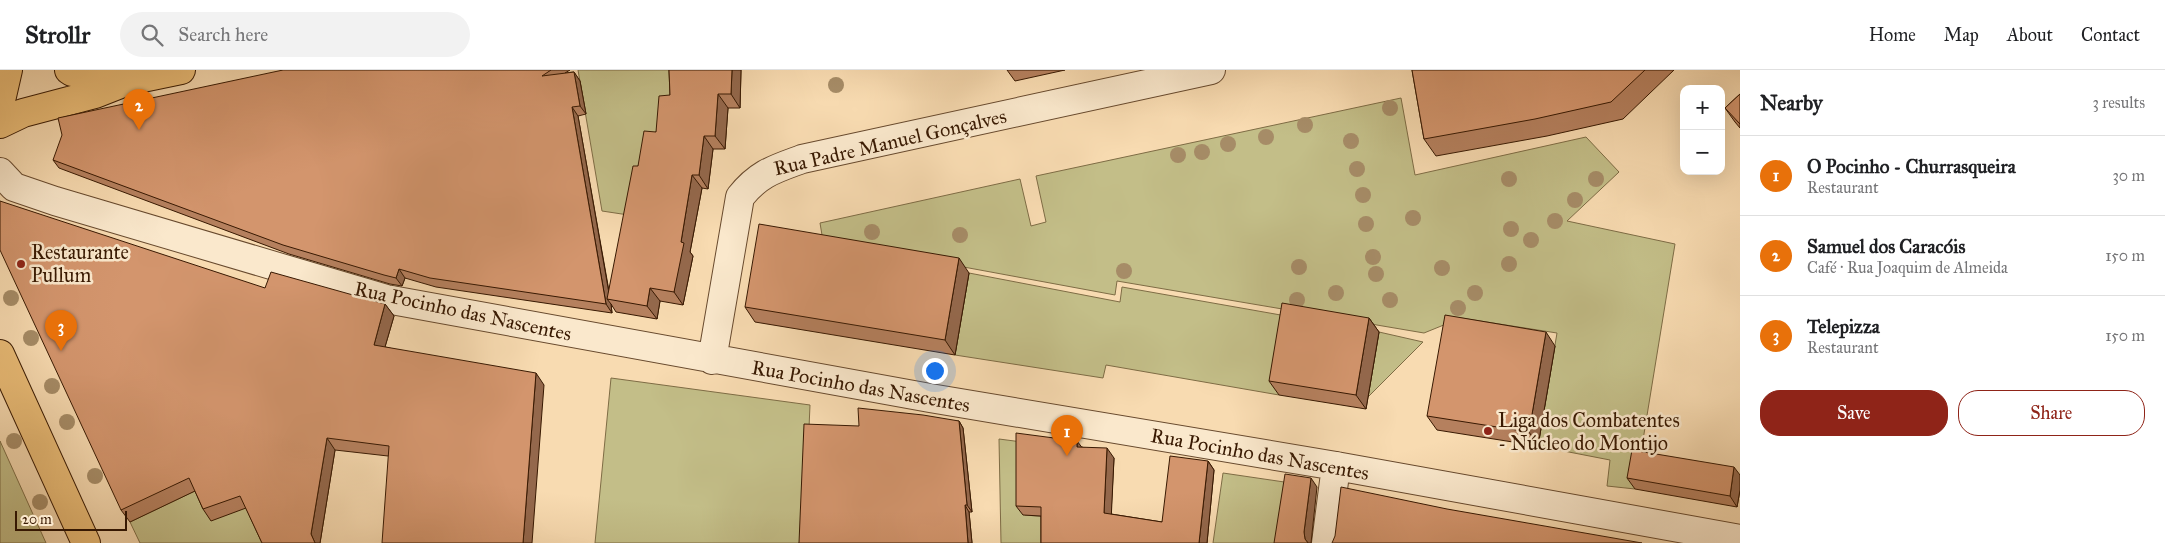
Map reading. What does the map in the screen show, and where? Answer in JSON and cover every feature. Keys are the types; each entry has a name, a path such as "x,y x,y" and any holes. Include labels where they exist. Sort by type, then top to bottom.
{"main road":[{"path":"0,105 8,70"},
{"path":"68,70 128,81"},
{"path":"0,124 23,113 95,94 128,81 181,70"},
{"path":"0,354 86,543"}],"street":[{"name":"Rua Padre Manuel Gonçalves","path":"712,360 740,197 750,184 766,172 802,159 1211,70"},
{"name":"Rua Pocinho das Nascentes","path":"5,183 55,201 386,299 712,360 1336,466 1740,539"},
{"path":"1326,543 1336,466"}],"shaded area":[{"path":"578,70 693,70 635,216 602,211"},
{"path":"1401,98 1415,175 1586,137 1619,172 1567,221 1675,244 1635,489 1607,486 1610,460 1538,446 1557,333 1461,318 1424,333 1117,281 1115,295 823,241 820,223 1020,179 1031,226 1046,222 1036,176"},
{"path":"969,273 1120,302 1122,287 1292,317 1279,395 1106,365 1103,378 955,355"},
{"path":"1379,332 1423,342 1368,397"},
{"path":"611,378 810,405 804,543 595,543"},
{"path":"999,439 1022,442 1025,515 1048,517 1047,543 1001,543"},
{"path":"0,441 46,543 0,543"},
{"path":"1223,473 1291,483 1283,543 1213,543"},
{"path":"197,490 248,507 265,543 140,543 130,522"}],"building":[{"path":"283,70 551,70 542,76 574,72 580,106 572,107 606,304 430,278 399,269 396,278 384,275 283,245 53,160 62,135 58,118"},
{"path":"669,70 732,70 731,94 718,94 715,136 704,136 699,175 692,175 681,242 684,243 674,292 650,288 647,306 607,299 633,166 638,166 644,131 656,132 659,96 670,95"},
{"path":"1412,70 1645,70 1611,102 1535,119 1424,139"},
{"path":"1740,94 1740,124 1725,108"},
{"path":"0,201 265,288 271,272 385,304 374,345 536,373 523,543 382,543 389,446 327,438 311,534 315,543 262,543 240,496 203,509 189,478 121,510 0,250"},
{"path":"759,224 959,258 945,340 745,307"},
{"path":"1282,303 1369,318 1356,395 1269,381"},
{"path":"1445,315 1546,332 1529,432 1427,416"},
{"path":"858,408 959,421 967,505 965,505 968,543 799,543 804,424 859,426"},
{"path":"1016,433 1077,441 1077,447 1107,448 1104,513 1162,522 1170,456 1208,461 1199,543 1041,543 1041,507 1016,506"},
{"path":"1632,450 1734,467 1730,496 1627,478"},
{"path":"1285,474 1311,478 1304,532 1308,543 1274,543"},
{"path":"1341,487 1447,509 1642,543 1332,543 1335,536"}],"place":[{"name":"Samuel dos Caracóis","path":"139,130"},
{"name":"Restaurante Pullum","path":"21,264"},
{"name":"Telepizza","path":"61,351"},
{"name":"Liga dos Combatentes - Núcleo do Montijo","path":"1488,431"},
{"name":"O Pocinho - Churrasqueira","path":"1067,456"}]}
